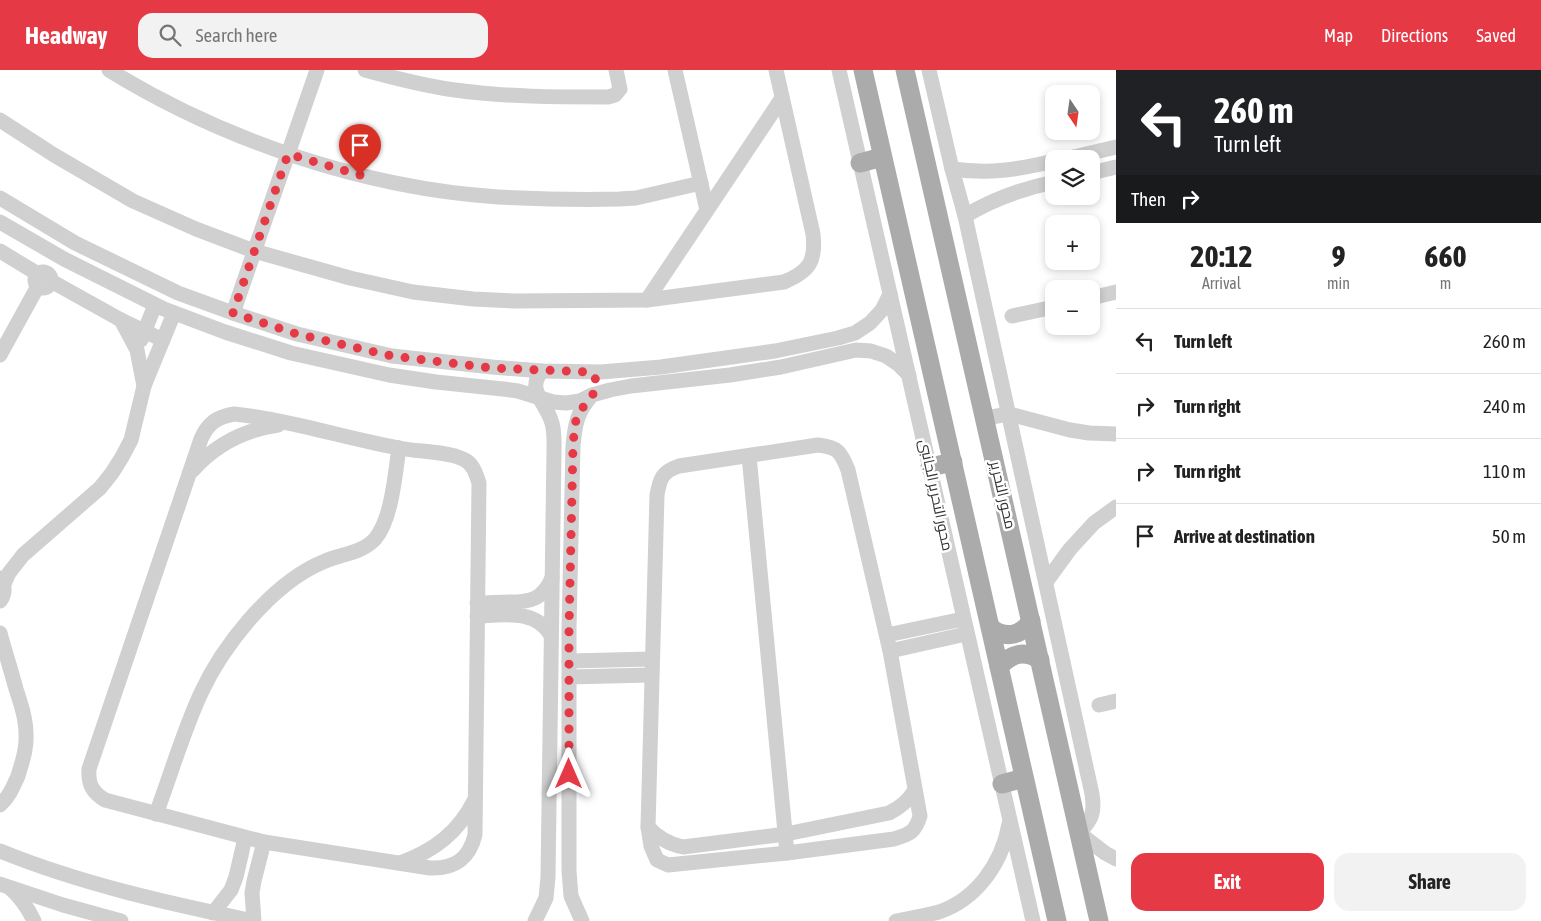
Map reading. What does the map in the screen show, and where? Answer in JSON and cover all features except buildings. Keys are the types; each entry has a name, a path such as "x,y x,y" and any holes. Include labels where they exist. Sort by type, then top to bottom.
{"main road":[{"path":"863,70 1057,921"},
{"name":"محور التحرير","path":"905,70 1099,921"},
{"path":"860,163 882,157"},
{"path":"930,467 953,462"},
{"path":"990,628 997,633 1013,635 1027,628 1031,621"},
{"path":"999,667 1010,656 1018,654 1034,656 1040,660"},
{"path":"1002,784 1024,778"}],"street":[{"path":"109,70 165,101 222,129 288,154 360,175 410,185 497,197 619,199 636,198 701,182"},
{"path":"233,313 317,70"},
{"path":"365,70 397,79 454,90 514,96 608,97 616,95 620,89 616,70"},
{"path":"675,70 707,210"},
{"path":"0,120 54,156 133,201 196,230 254,251 350,278 422,293 473,299 515,301 647,300 784,282 799,276 810,264 814,250 813,234 776,70"},
{"name":"محور التحرير الجانبى","path":"838,70 1033,921"},
{"path":"929,70 965,216 1094,808 1090,822 1079,833 1116,859"},
{"path":"647,300 782,98"},
{"path":"1100,151 1116,147"},
{"path":"952,169 992,172 1045,163"},
{"path":"1100,171 1116,167"},
{"path":"965,216 1008,194 1045,184"},
{"path":"0,198 76,244 178,293 233,313 297,334 392,356 492,368 590,372 661,367 775,351 855,333 870,323 882,310 890,294"},
{"path":"0,222 64,259 174,313 291,354 389,376 503,388 553,402 566,403 580,401 592,395 631,386 730,375 856,350 871,351 886,356 909,375"},
{"path":"0,251 42,280 163,340"},
{"path":"0,355 42,280"},
{"path":"1100,296 1116,292"},
{"path":"137,350 156,305"},
{"path":"1012,316 1045,309"},
{"path":"1,602 4,594 2,581 23,555 100,488 122,457 131,440 144,386 174,313"},
{"path":"121,320 137,350 144,386"},
{"path":"838,338 841,354"},
{"path":"137,350 155,360"},
{"path":"535,921 546,898 548,877 554,433 552,421 536,393 536,381 542,371"},
{"path":"582,921 571,896 569,872 569,661 573,446 578,416 584,404 596,391 595,378 590,372"},
{"path":"234,414 399,448 465,459 472,466 479,483 475,835 473,845 467,854 451,866 440,869 264,842 105,800 97,795 91,788 88,778 89,769 188,475 206,429 214,421 234,414"},
{"path":"985,418 1009,414 1070,430 1116,434"},
{"path":"188,475 205,457 238,435 285,424"},
{"path":"818,445 832,446 842,456 848,470 887,635 920,816 917,826 909,834 894,839 787,853 668,865 657,860 651,846 648,826 656,495 659,480 668,470 679,466 748,456 818,445"},
{"path":"156,814 190,717 223,655 250,619 284,585 303,571 325,561 364,548 374,539 387,518 399,448"},
{"path":"748,456 787,853"},
{"path":"1046,582 1070,549 1094,522 1116,507"},
{"path":"0,566 23,555"},
{"path":"477,609 530,601 544,592 552,578"},
{"path":"477,609 530,618 542,624 550,635"},
{"path":"887,635 963,618"},
{"path":"0,633 25,722 26,736 26,749 13,789 8,798 0,805"},
{"path":"890,651 966,634"},
{"path":"569,661 652,659"},
{"path":"569,677 651,675"},
{"path":"1099,705 1116,701"},
{"path":"648,826 663,841 683,847 786,834 889,813 900,808 915,790"},
{"path":"400,863 427,852 440,844 461,823 476,798"},
{"path":"889,813 894,839"},
{"path":"896,921 943,916 975,890 989,875 999,858 1007,838 1010,818"},
{"path":"213,912 231,890 245,838"},
{"path":"0,850 68,875 132,893 253,921 252,893 264,842"},
{"path":"683,847 685,864"},
{"path":"241,855 260,860"},
{"path":"4,885 63,905 121,921"},
{"path":"4,885 19,896 28,908 34,921"}],"route":[{"path":"360,175 288,154 233,313 297,334 392,356 492,368 590,372 593,375 597,386 596,391 584,404 578,416 574,430 573,446 569,629 569,774"}]}
